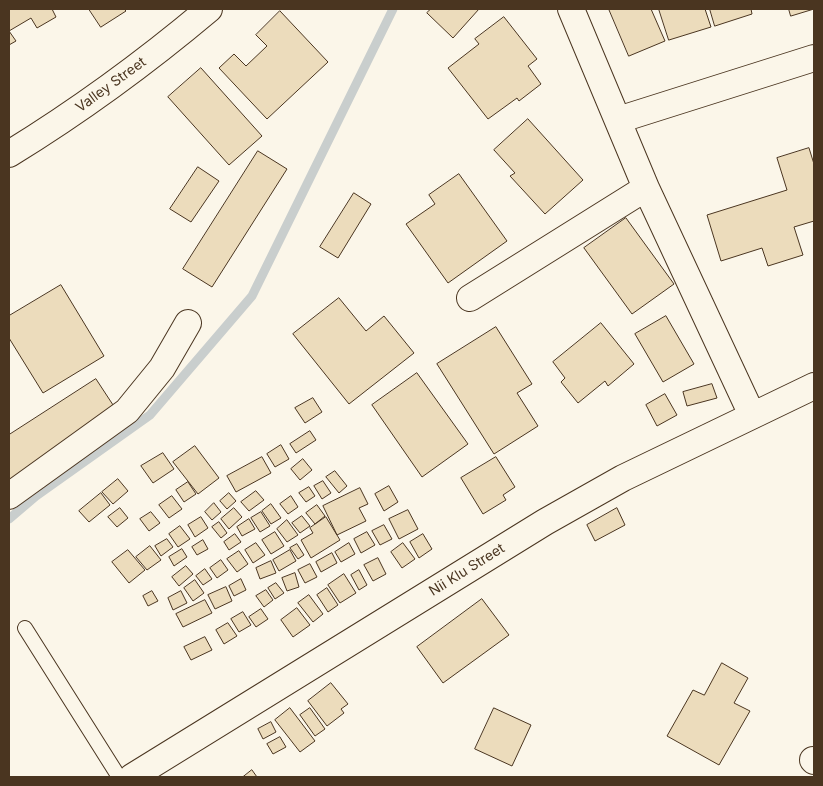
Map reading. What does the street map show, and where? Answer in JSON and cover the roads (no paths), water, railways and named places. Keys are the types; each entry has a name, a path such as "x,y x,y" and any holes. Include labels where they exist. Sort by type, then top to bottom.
{"street":[{"name":"Valley Street","path":"9,154 48,130 161,49 209,9"},
{"path":"571,9 646,188 752,415"},
{"path":"618,120 814,58"},
{"path":"470,298 646,188"},
{"path":"9,496 127,411 162,368 188,323"},
{"name":"Nii Klu Street","path":"132,777 545,522 623,478 814,386"}],"lane":[{"path":"25,628 119,777"}],"waterway":[{"path":"9,519 36,496 150,415 252,296 393,9"}]}
